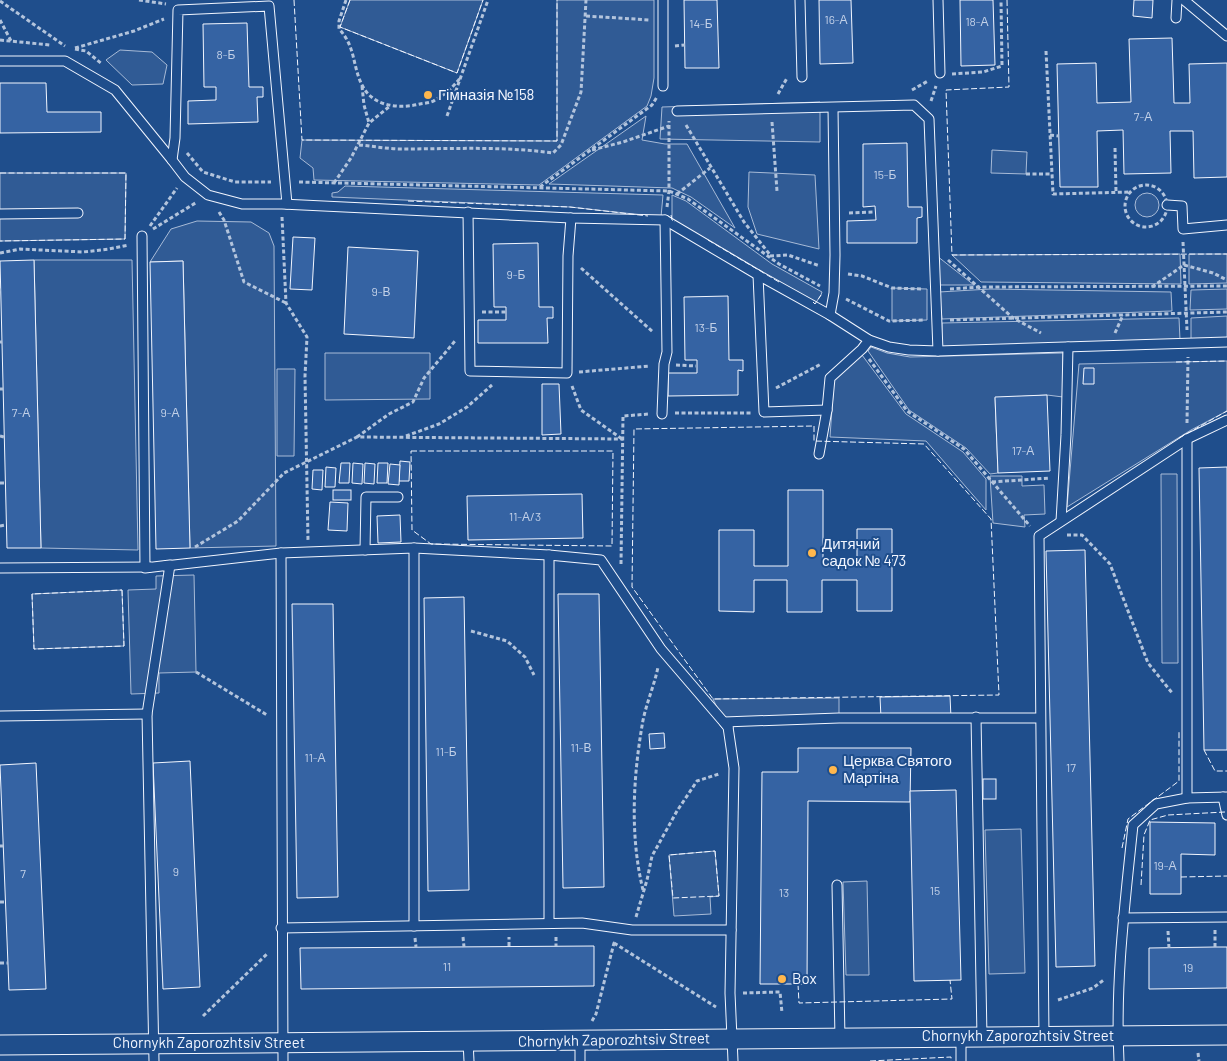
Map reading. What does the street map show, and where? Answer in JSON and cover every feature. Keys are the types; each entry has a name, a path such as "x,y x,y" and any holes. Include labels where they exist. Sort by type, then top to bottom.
{"street":[{"name":"Chornykh Zaporozhtsiv Street","path":"0,1045 154,1052 282,1052 468,1041 1227,1035"}],"lane":[{"path":"663,0 663,86"},
{"path":"800,0 802,77"},
{"path":"938,0 940,73"},
{"path":"1176,18 1177,0"},
{"path":"1184,0 1227,36"},
{"path":"172,160 175,138 178,12 269,6 284,182 284,204"},
{"path":"0,61 65,61 115,90 184,177 208,195 242,204 284,204 571,218 665,220 830,315 869,340 889,347 909,350 938,351 1227,342"},
{"path":"678,111 914,105 930,119 938,351"},
{"path":"830,315 835,272 833,108"},
{"path":"1167,205 1182,206 1183,229 1227,225"},
{"path":"468,212 470,371 567,373 568,256 571,218"},
{"path":"0,214 78,213"},
{"path":"662,414 664,364 667,345 665,220"},
{"path":"142,239 145,568"},
{"path":"758,275 764,412 827,410"},
{"path":"819,454 827,410 830,378 862,349 869,340"},
{"path":"1061,521 1066,436 1068,347"},
{"path":"1044,1036 1039,718 1039,536 1187,439 1227,420"},
{"path":"1187,439 1187,798"},
{"path":"365,550 366,497 398,497"},
{"path":"0,568 145,568 281,553 414,548 549,555 601,560 661,649 728,727 734,768 730,993 733,1061"},
{"path":"414,548 414,926"},
{"path":"281,553 282,1052"},
{"path":"549,555 549,923"},
{"path":"154,1052 147,714 168,566"},
{"path":"0,716 147,714"},
{"path":"976,717 982,1037"},
{"path":"724,722 839,718 1039,718"},
{"path":"1118,1061 1123,918 1134,825 1156,804 1187,798 1225,797 1227,815"},
{"path":"837,885 840,1038"},
{"path":"1123,918 1227,917"},
{"path":"281,928 582,923 632,930 732,930"},
{"path":"961,1037 961,1061"},
{"path":"580,1040 580,1061"},
{"path":"468,1041 469,1061"}],"path":[{"path":"138,0 162,2 178,12"},
{"path":"346,0 339,21 339,29 348,38 362,86 364,106 369,124"},
{"path":"447,116 488,0"},
{"path":"359,145 400,149 451,147 490,150 523,149 553,153 561,145 581,92 586,0"},
{"path":"926,116 940,73 959,75 1002,66 1000,0"},
{"path":"0,1 66,46"},
{"path":"73,49 134,30 178,12"},
{"path":"586,16 663,21"},
{"path":"0,20 11,41"},
{"path":"0,40 66,46"},
{"path":"65,61 66,46"},
{"path":"1046,51 1053,194 1130,192"},
{"path":"777,191 768,109 801,60"},
{"path":"362,86 374,100 390,106 412,106 434,101 452,87 460,77"},
{"path":"539,187 652,105 663,86"},
{"path":"333,183 359,145 369,124 390,106"},
{"path":"678,111 710,168 744,222 775,261"},
{"path":"665,220 669,191 669,116"},
{"path":"589,151 669,126"},
{"path":"1050,135 1059,136"},
{"path":"1115,148 1116,192"},
{"path":"677,194 710,168"},
{"path":"1026,174 1052,174"},
{"path":"142,239 184,177"},
{"path":"284,182 669,191 688,199 775,261 889,321 1227,312"},
{"path":"1149,185 1162,191 1167,205 1163,218 1158,223 1146,227 1133,223 1125,212 1124,205 1130,192 1135,187 1149,185"},
{"path":"0,253 20,249 83,252 109,249 142,239 208,195 224,220 244,282 286,303"},
{"path":"284,204 286,303 307,337 305,376 308,552"},
{"path":"835,213 875,212"},
{"path":"1183,229 1187,343 1187,439"},
{"path":"934,248 980,287 1012,318 1068,347"},
{"path":"770,256 788,255 835,272 862,276 892,288 1227,286"},
{"path":"568,256 667,345"},
{"path":"1152,287 1184,265 1213,273 1227,280"},
{"path":"168,566 238,521 284,473 356,437 389,414 413,402 424,378 452,344 469,317 506,312"},
{"path":"862,349 907,411 964,450 1039,536 1082,535 1110,564 1148,663 1187,713"},
{"path":"763,394 825,363"},
{"path":"623,439 581,410 567,373 664,364"},
{"path":"403,437 438,424 466,407 505,372"},
{"path":"621,589 623,416 764,412"},
{"path":"356,437 623,439"},
{"path":"992,482 1064,478"},
{"path":"0,483 6,483"},
{"path":"0,526 6,525"},
{"path":"471,631 507,641 525,657 533,675 549,679"},
{"path":"643,891 638,869 634,803 642,724 654,683 661,649"},
{"path":"196,672 281,723"},
{"path":"632,930 652,856 677,811 697,781 734,768"},
{"path":"0,902 5,902"},
{"path":"582,923 717,1008"},
{"path":"203,1016 281,940"},
{"path":"596,1014 614,943"},
{"path":"0,963 8,962"},
{"path":"1043,1005 1093,988 1107,978 1121,963"},
{"path":"730,993 780,992 782,1013"}],"shaded area":[{"path":"350,0 483,0 457,73 340,27"},
{"path":"557,0 654,0 654,78 647,106 539,185 314,180 313,168 300,158 302,140 557,141"},
{"path":"120,50 152,52 167,65 163,84 132,85 106,60"},
{"path":"820,102 820,142 660,139 662,107"},
{"path":"646,116 642,140 665,144 687,144 735,228 691,197 672,188 549,184"},
{"path":"992,150 1027,152 1026,174 991,173"},
{"path":"749,172 815,175 819,249 757,234 748,207"},
{"path":"0,173 126,173 125,239 0,241"},
{"path":"345,186 663,195 661,217 570,207 332,197 332,193 338,192"},
{"path":"1147,193 1156,196 1159,205 1156,214 1147,217 1138,214 1135,205 1138,196"},
{"path":"672,195 686,201 772,264 822,292 815,304 672,220"},
{"path":"197,221 251,222 269,233 274,246 276,546 190,548 183,261 150,262 171,229"},
{"path":"1180,254 1181,284 981,282 952,255"},
{"path":"1189,254 1227,254 1227,283 1189,284"},
{"path":"937,256 974,285 940,285"},
{"path":"34,260 132,260 138,550 41,548"},
{"path":"892,288 927,289 927,320 892,321"},
{"path":"990,289 1171,292 1172,311 942,319 939,292"},
{"path":"1227,289 1227,309 1190,310 1191,290"},
{"path":"1227,316 1227,339 1191,340 1191,318"},
{"path":"1179,318 1180,340 941,348 942,323"},
{"path":"871,347 887,353 910,357 1063,353 1063,397 1047,395 995,398 998,473 990,474 966,448 909,410 868,351"},
{"path":"325,353 430,353 430,399 325,400"},
{"path":"862,355 906,414 963,452 986,479 986,510 926,441 830,437 834,380"},
{"path":"1227,361 1227,411 1191,430 1067,507 1079,364"},
{"path":"277,369 295,369 294,456 277,456"},
{"path":"1161,474 1177,474 1178,663 1162,663"},
{"path":"990,476 1022,476 1022,486 1044,485 1045,514 1024,515 1025,527 993,523"},
{"path":"194,575 196,672 159,673 159,693 131,694 128,590 156,589 156,576"},
{"path":"122,590 124,646 34,649 32,594"},
{"path":"839,698 839,718 724,722 713,699"},
{"path":"1021,829 1025,973 989,974 985,830"},
{"path":"715,851 719,896 710,897 711,914 674,916 669,855"},
{"path":"867,881 869,975 846,975 843,882"}],"building":[{"path":"684,0 717,0 719,68 685,68"},
{"path":"819,0 851,0 853,63 820,64"},
{"path":"960,0 993,0 995,65 961,66"},
{"path":"1134,0 1153,0 1152,18 1133,16"},
{"path":"247,23 249,87 263,87 263,97 257,97 258,122 188,124 188,101 216,100 216,87 204,87 203,24"},
{"path":"1172,38 1174,103 1190,103 1189,64 1227,63 1227,177 1194,178 1193,131 1170,131 1171,173 1124,174 1123,130 1097,131 1098,187 1060,187 1057,64 1096,63 1097,103 1131,102 1129,39"},
{"path":"0,83 46,83 47,112 101,112 101,132 0,133"},
{"path":"907,143 908,207 922,207 922,217 917,218 917,243 847,243 847,221 876,220 875,206 863,207 863,144"},
{"path":"293,237 315,238 312,290 290,289"},
{"path":"538,243 539,307 553,307 553,318 547,318 548,343 478,343 478,320 506,320 506,307 494,307 493,244"},
{"path":"348,247 418,251 414,338 344,334"},
{"path":"34,260 41,548 7,548 0,261"},
{"path":"183,261 190,548 156,549 150,262"},
{"path":"728,296 729,360 743,360 743,371 738,370 738,395 668,396 668,373 697,373 697,360 685,360 684,297"},
{"path":"1084,368 1094,368 1094,384 1083,384"},
{"path":"542,384 559,384 561,434 542,435"},
{"path":"1047,395 1050,471 998,473 995,397"},
{"path":"400,461 410,462 409,481 399,481"},
{"path":"341,463 350,463 349,483 339,483"},
{"path":"353,463 363,464 362,484 352,483"},
{"path":"365,463 375,464 374,484 364,483"},
{"path":"378,463 388,463 387,483 377,483"},
{"path":"390,464 400,465 399,485 388,484"},
{"path":"326,467 336,468 335,487 325,487"},
{"path":"1227,467 1227,750 1204,750 1199,468"},
{"path":"313,470 323,470 322,490 312,489"},
{"path":"333,490 351,490 351,500 333,500"},
{"name":"Дитячий садок № 473","path":"788,490 823,490 823,565 857,565 857,529 892,529 892,611 857,611 857,580 822,580 822,612 787,612 787,580 754,580 754,612 719,611 719,530 754,530 754,566 788,566"},
{"path":"582,494 583,538 468,540 467,496"},
{"path":"330,502 348,503 347,531 328,530"},
{"path":"400,515 401,542 378,543 377,516"},
{"path":"1085,550 1095,966 1056,967 1046,551"},
{"path":"558,594 599,594 604,887 563,888"},
{"path":"464,597 469,890 428,891 424,598"},
{"path":"292,604 333,604 338,897 297,898"},
{"path":"950,696 951,718 881,718 880,697"},
{"path":"664,733 665,748 650,749 649,734"},
{"path":"798,748 911,748 910,802 808,801 807,984 760,984 762,772 798,772"},
{"path":"190,761 200,987 163,989 153,763"},
{"path":"36,763 46,989 9,990 0,765"},
{"path":"983,779 996,779 996,799 983,799"},
{"path":"956,790 961,980 914,981 910,791"},
{"path":"1150,822 1215,823 1215,855 1181,854 1181,894 1150,894"},
{"path":"594,946 594,986 301,989 300,948"},
{"path":"1227,947 1227,988 1149,989 1149,948"}],"fence":[{"path":"294,0 302,140 557,141 557,0"},
{"path":"350,0 340,27 457,73 483,0"},
{"path":"1007,0 1009,87 946,90 952,255 1227,254"},
{"path":"0,173 126,173 125,239 0,241"},
{"path":"408,201 570,207 648,216"},
{"path":"671,215 672,220 675,222"},
{"path":"708,240 779,282"},
{"path":"813,302 815,304 821,295"},
{"path":"1176,362 1227,361"},
{"path":"1179,438 1227,411"},
{"path":"814,426 814,441 924,444 991,519 999,695 713,699 632,587 634,429 814,426"},
{"path":"411,451 613,451 612,546 431,544 412,530 411,451"},
{"path":"122,590 124,646 34,649 32,594 122,590"},
{"path":"1122,848 1128,819 1179,781 1179,731"},
{"path":"1204,750 1215,771 1227,771"},
{"path":"1141,885 1144,835 1150,820 1168,815 1225,812"},
{"path":"715,851 719,896 673,898 669,855 715,851"},
{"path":"1181,877 1227,876"},
{"path":"798,984 799,1003 952,999 950,980"},
{"path":"870,1061 951,1057 951,1061"}],"place":[{"name":"Гімназія №158","path":"428,95"},
{"name":"Дитячий садок № 473","path":"812,553"},
{"name":"Церква Святого Мартіна","path":"833,770"},
{"name":"Box","path":"782,979"}]}
